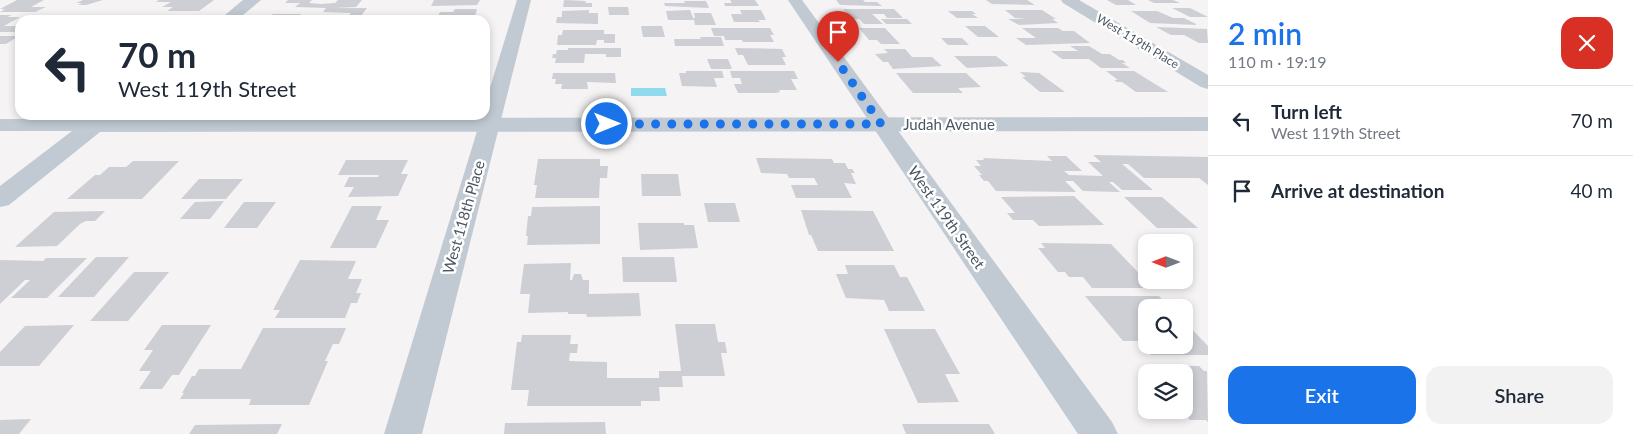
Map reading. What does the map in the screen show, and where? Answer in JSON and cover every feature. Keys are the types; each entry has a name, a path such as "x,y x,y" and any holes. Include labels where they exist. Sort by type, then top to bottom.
{"street":[{"path":"234,15 253,0"},
{"name":"West 118th Place","path":"403,434 524,0"},
{"name":"West 119th Street","path":"795,0 1099,434"},
{"name":"West 119th Place","path":"1068,0 1208,83"},
{"path":"0,199 100,120"},
{"name":"Judah Avenue","path":"0,125 100,120 489,124 1208,124"}],"water":[{"path":"631,88 665,88 667,96 631,96"}],"building":[{"path":"17,0 44,0 31,7 46,7 35,12 0,12 5,9 0,9"},
{"path":"83,0 103,0 86,5 78,5 82,3 76,3"},
{"path":"159,0 214,0 199,11 167,11 173,7 162,7 171,2 156,2"},
{"path":"288,0 312,0 309,3 321,4 335,3 338,0 362,0 356,7 334,8 367,8 362,15 350,15 351,13 323,12 326,8 295,7 300,3 285,3"},
{"path":"434,0 480,0 477,5 431,6"},
{"path":"564,0 586,1 585,3 592,3 592,7 563,7"},
{"path":"730,0 755,0 759,6 725,6 724,3 732,3"},
{"path":"836,0 863,0 865,2 877,2 882,6 840,5"},
{"path":"986,0 1027,0 1035,5 992,4"},
{"path":"1107,0 1128,0 1136,5 1116,5"},
{"path":"1148,0 1173,0 1180,3 1154,3"},
{"path":"684,1 706,1 709,8 665,6 664,3 685,3"},
{"path":"608,7 628,7 629,15 609,15"},
{"path":"1172,8 1190,8 1208,17 1190,17"},
{"path":"455,9 477,9 475,15 438,15 440,12 453,12"},
{"path":"843,9 894,9 903,18 887,18 884,14 872,14 883,24 864,24 859,19 852,19 849,15 845,15 844,13 847,13"},
{"path":"589,10 589,13 598,13 598,24 556,23 557,17 562,17 562,11"},
{"path":"690,10 693,18 695,18 694,13 711,13 716,25 695,25 694,20 668,20 666,11"},
{"path":"740,10 761,10 766,20 758,20 760,22 734,22 731,14 742,14"},
{"path":"1005,10 1042,10 1056,19 1052,19 1058,23 1019,25 1008,19 1027,19 1015,18"},
{"path":"948,11 972,11 976,14 972,14 978,18 957,18"},
{"path":"1131,11 1157,11 1173,18 1184,18 1198,25 1150,23"},
{"path":"273,14 301,14 300,15 272,15"},
{"path":"0,15 12,15 7,17 15,17 15,20 4,26 15,26 15,32 0,32"},
{"path":"881,19 907,19 912,24 886,24"},
{"path":"641,26 662,26 665,37 643,37"},
{"path":"965,26 985,26 999,37 978,37"},
{"path":"1156,27 1207,29 1208,43 1199,43 1184,35 1171,35"},
{"path":"711,28 770,28 774,35 770,35 774,42 725,40 724,36 714,36"},
{"path":"859,28 885,28 900,44 881,44 877,40 869,40"},
{"path":"1022,28 1058,28 1063,31 1074,31 1090,43 1026,45 1016,38 1036,38"},
{"path":"563,30 604,30 604,34 615,34 615,43 604,43 604,40 597,40 596,45 557,45 558,35 562,35"},
{"path":"0,36 15,36 15,38 6,44 0,44"},
{"path":"700,37 721,37 724,46 675,46 674,39 701,39"},
{"path":"941,38 962,38 969,45 948,45"},
{"path":"1070,46 1089,46 1102,54 1110,54 1119,60 1123,60 1126,63 1122,63 1130,68 1101,68 1089,59 1062,59 1051,51 1078,51"},
{"path":"568,48 621,48 621,57 606,57 606,54 585,54 584,63 555,63 556,58 552,58 553,54 556,54 557,50 568,50"},
{"path":"735,48 782,49 786,57 782,57 786,65 748,65 743,55 738,55"},
{"path":"884,49 905,49 912,57 932,57 942,66 893,69 888,62 883,62 875,54 888,53"},
{"path":"954,56 996,56 1009,66 967,68"},
{"path":"707,59 728,59 732,69 711,69"},
{"path":"686,71 722,71 724,78 714,78 717,87 682,86 679,73 686,73"},
{"path":"730,71 794,71 798,79 791,79 797,90 779,90 780,92 776,93 738,93 734,84 742,84 740,78 732,78"},
{"path":"1106,71 1134,71 1168,92 1136,92 1122,82 1114,80 1118,80"},
{"path":"1020,72 1039,73 1065,92 1040,92 1022,77 1026,77"},
{"path":"553,73 615,73 616,83 587,82 588,89 561,89 562,84 555,84 556,79 552,79"},
{"path":"896,73 966,73 981,87 958,88 963,93 913,93"},
{"path":"1093,155 1208,157 1208,185 1199,178 1144,178 1128,164 1122,164 1153,190 1122,190 1113,182 1109,182 1120,192 1083,191 1073,181 1065,181 1076,192 996,191 988,181 984,181 979,175 982,175 974,166 981,166 976,160 984,160 983,158 1052,161 1047,156 1066,156 1082,171 1064,171 1069,175 1103,176 1088,162 1101,162"},
{"path":"756,158 832,159 834,163 845,163 848,169 852,169 855,173 851,173 856,184 844,183 852,198 796,198 791,185 818,185 814,178 789,178 787,174 761,173"},
{"path":"538,159 600,159 600,166 608,166 607,178 600,178 599,198 535,198 537,185 534,185"},
{"path":"346,160 408,160 401,174 408,174 398,196 348,197 354,187 344,187 349,177 378,177 379,175 338,175"},
{"path":"133,161 179,161 142,199 67,199 95,175 100,175 109,167 126,167"},
{"path":"641,174 678,174 681,196 642,196"},
{"path":"199,179 243,179 226,199 181,199"},
{"path":"1074,196 1104,225 1039,226 1033,220 1013,220 1007,213 1015,213 1001,197"},
{"path":"1124,197 1162,197 1198,228 1157,228"},
{"path":"224,201 210,219 180,219 195,202"},
{"path":"244,202 276,202 257,228 224,228"},
{"path":"704,203 735,203 740,222 708,222"},
{"path":"352,206 382,206 376,220 389,220 376,248 330,248"},
{"path":"600,206 600,244 527,245 528,216 531,216 532,207"},
{"path":"801,210 873,211 894,251 818,251 811,235 809,235"},
{"path":"105,211 95,221 86,221 80,224 57,246 15,247 54,212"},
{"path":"638,223 684,223 684,225 694,225 698,248 640,250"},
{"path":"1041,243 1111,244 1138,272 1138,288 1092,288 1083,277 1069,277 1065,272 1058,272 1038,248 1045,248"},
{"path":"96,257 129,257 94,297 58,297"},
{"path":"622,257 674,257 677,282 623,282"},
{"path":"46,258 87,258 47,298 11,298 30,280 25,280 0,304 0,260 43,261"},
{"path":"300,260 356,261 348,279 362,279 356,293 361,293 357,303 351,303 345,318 275,318 280,310 273,310"},
{"path":"571,263 570,280 572,280 574,274 581,274 583,280 589,280 589,294 639,293 641,316 587,317 586,314 568,314 568,312 528,313 530,294 520,294 524,264"},
{"path":"845,265 894,265 900,277 907,277 925,311 889,311 884,300 846,298 836,274 848,274"},
{"path":"134,272 169,272 128,321 90,321"},
{"path":"1085,296 1159,296 1162,299 1138,299 1138,341 1123,341"},
{"path":"675,324 715,324 718,342 725,342 727,353 721,353 725,376 682,376 683,387 659,387 660,401 641,401 641,406 527,406 529,390 511,390 517,342 521,342 522,335 571,335 570,344 578,344 577,353 570,353 569,361 607,362 607,378 659,378 659,371 681,371"},
{"path":"74,325 39,366 0,366 0,352 25,326"},
{"path":"162,325 211,325 179,375 172,375 162,389 139,389 151,371 139,371 153,350 144,350"},
{"path":"263,328 346,328 339,344 333,344 325,361 328,361 309,405 249,405 251,399 180,399 192,376 195,376 199,369 241,369"},
{"path":"884,329 935,329 960,374 945,374 959,402 918,403"},
{"path":"1193,330 1208,346 1208,355 1151,355 1193,354"},
{"path":"1193,366 1199,366 1204,371 1207,371 1208,422 1206,420 1190,420 1193,419"},
{"path":"31,419 19,434 0,434 0,420"},
{"path":"605,422 606,434 504,434 505,423"},
{"path":"282,424 277,434 189,434 195,425"},
{"path":"902,424 989,424 995,434 906,434"}],"route":[{"path":"607,124 881,124 838,62"}]}
